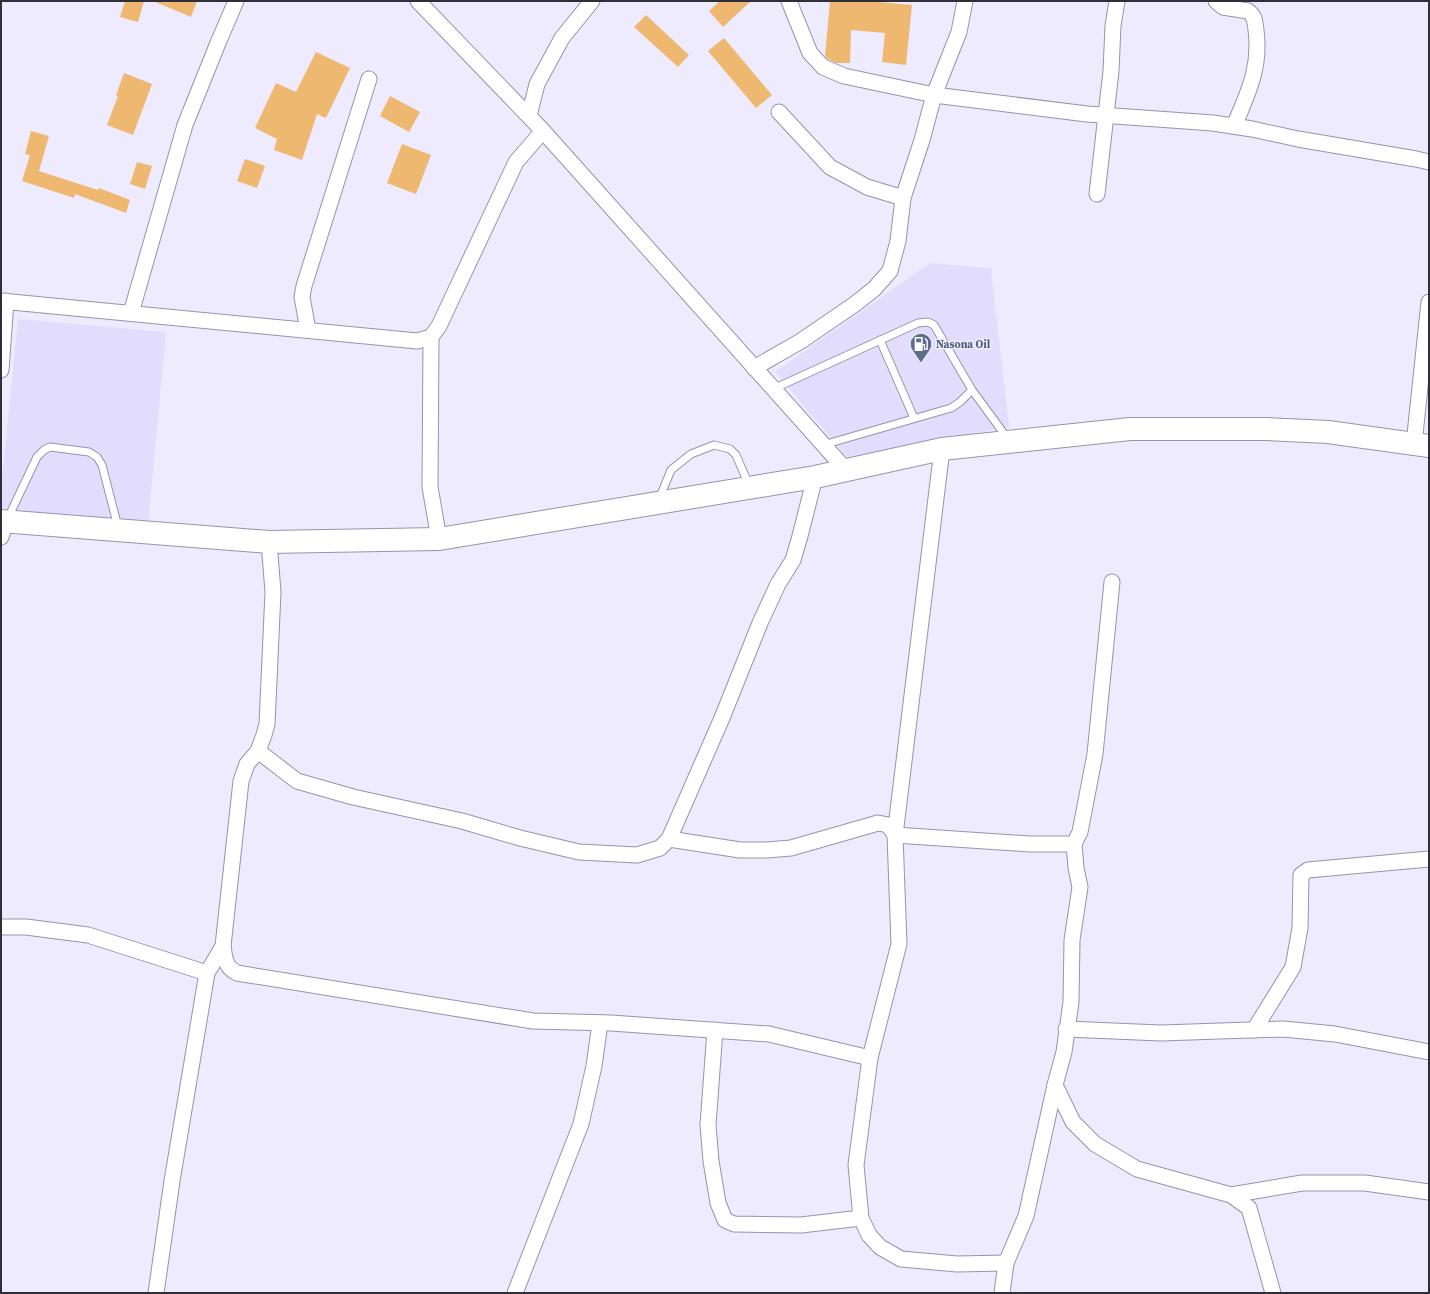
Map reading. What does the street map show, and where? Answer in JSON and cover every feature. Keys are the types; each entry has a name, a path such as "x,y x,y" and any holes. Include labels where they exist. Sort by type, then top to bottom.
{"main road":[{"path":"3,527 119,530 269,542 439,539 815,477 942,449 1130,429 1267,429 1328,432 1422,445"}],"street":[{"path":"131,313 185,125 236,1"},
{"path":"418,1 543,131 846,470"},
{"path":"529,116 537,84 562,38 592,1"},
{"path":"789,1 810,53 823,67 844,76 934,94 1087,114 1213,123 1252,128 1298,140 1429,162"},
{"path":"754,368 800,341 874,289 890,271 898,241 903,198 922,140 934,94 959,32 965,1"},
{"path":"1097,194 1111,71 1113,26 1118,1"},
{"path":"1216,1 1223,7 1248,11 1254,16 1256,28 1258,46 1252,84 1234,126"},
{"path":"308,330 302,297 304,286 369,79"},
{"path":"778,112 830,167 867,187 903,198"},
{"path":"1,370 3,301 417,341 430,337 439,326 516,162 543,131"},
{"path":"1422,445 1429,302"},
{"path":"430,337 430,487 439,539"},
{"path":"942,449 895,836 899,944 870,1058 856,1165 861,1218 869,1235 880,1247 901,1259 957,1264 1006,1263"},
{"path":"258,751 297,781 353,797 462,821 520,838 579,852 637,855 660,848 669,839 760,623 778,584 793,560 815,477"},
{"path":"269,542 272,592 267,724 258,751 247,764 241,781 223,946 226,963 231,970 237,973 533,1021 600,1023 769,1034 870,1058"},
{"path":"1002,1293 1006,1263 1026,1216 1054,1085 1064,1052 1066,1029 1071,1002 1072,940 1080,887 1076,868 1074,844 1080,832 1096,754 1112,582"},
{"path":"669,839 740,850 767,850 791,848 878,823 888,825 895,836"},
{"path":"895,836 1030,844 1074,844"},
{"path":"1254,1030 1293,967 1300,928 1301,875 1308,870 1429,859"},
{"path":"1,927 26,927 88,935 207,973"},
{"path":"156,1293 172,1181 207,973 223,946"},
{"path":"515,1293 581,1124 594,1066 600,1023"},
{"path":"1066,1029 1161,1033 1283,1029 1335,1034 1429,1052"},
{"path":"715,1030 708,1125 711,1160 718,1203 725,1220 734,1224 802,1224 861,1218"},
{"path":"1054,1085 1073,1122 1095,1144 1137,1169 1231,1195 1249,1208 1273,1293"},
{"path":"1231,1195 1302,1183 1365,1183 1429,1192"}],"lane":[{"path":"773,389 918,323 928,322 934,325 972,390 1010,442"},
{"path":"880,340 914,418"},
{"path":"823,445 951,408 960,402 972,390"},
{"path":"658,503 671,470 691,454 714,445 730,449 736,455 751,488"},
{"path":"3,527 37,457 44,450 50,447 89,452 98,457 102,465 119,530"}],"shaded area":[{"path":"930,263 991,268 1009,427 847,457 775,372"},
{"path":"18,319 166,332 148,525 1,508 1,488"}],"building":[{"path":"125,1 144,1 138,22 120,17"},
{"path":"153,1 197,1 191,17"},
{"path":"720,1 751,1 723,27 709,11"},
{"path":"830,1 868,1 912,5 906,65 882,62 885,33 851,30 850,63 836,63 828,59 825,56"},
{"path":"646,15 689,55 678,67 634,27"},
{"path":"724,38 772,95 756,108 708,51"},
{"path":"316,52 350,68 326,118 317,114 302,160 274,150 277,139 255,128 276,83 296,92"},
{"path":"124,73 152,84 133,135 107,125 118,96 116,95"},
{"path":"390,96 420,112 409,132 380,116"},
{"path":"31,131 49,136 39,171 98,190 99,188 130,200 126,213 75,194 74,198 22,181 30,155 25,154"},
{"path":"402,144 431,155 416,194 387,183"},
{"path":"245,159 265,166 257,188 237,181"},
{"path":"137,162 152,166 145,189 130,184"}],"place":[{"name":"Nasona Oil","path":"921,364"}]}
